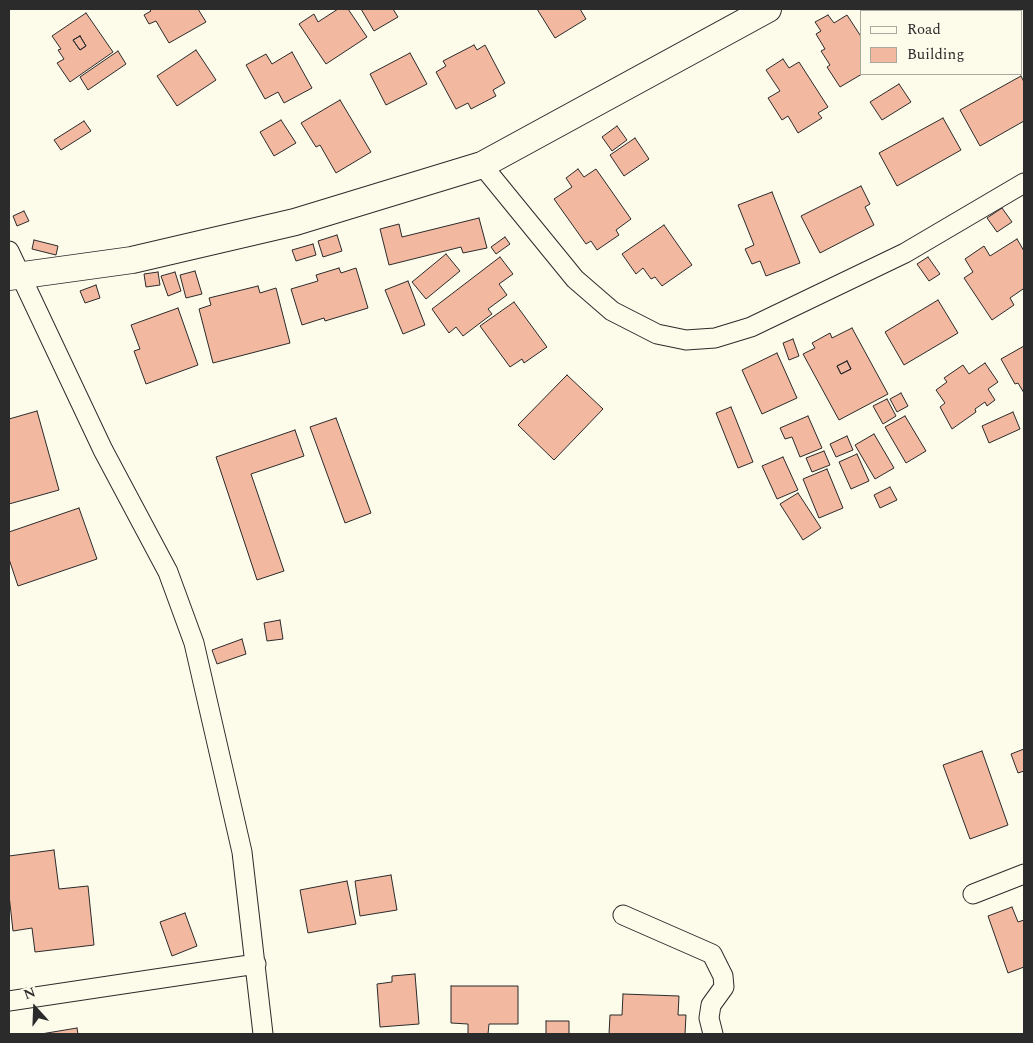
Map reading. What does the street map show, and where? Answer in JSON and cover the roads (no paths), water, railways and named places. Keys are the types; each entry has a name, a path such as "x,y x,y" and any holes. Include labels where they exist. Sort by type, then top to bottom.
{"street":[{"path":"14,276 132,260 295,222 482,165 759,11"},
{"path":"482,165 575,279 612,311 657,334 686,340 715,338 750,327 905,253 1024,185"},
{"path":"9,251 14,276 168,572 194,642 242,852 263,1034"},
{"path":"973,894 1024,874"},
{"path":"623,915 712,954 720,966 724,987 711,1005 709,1018 713,1034"},
{"path":"9,1001 256,964"}]}
